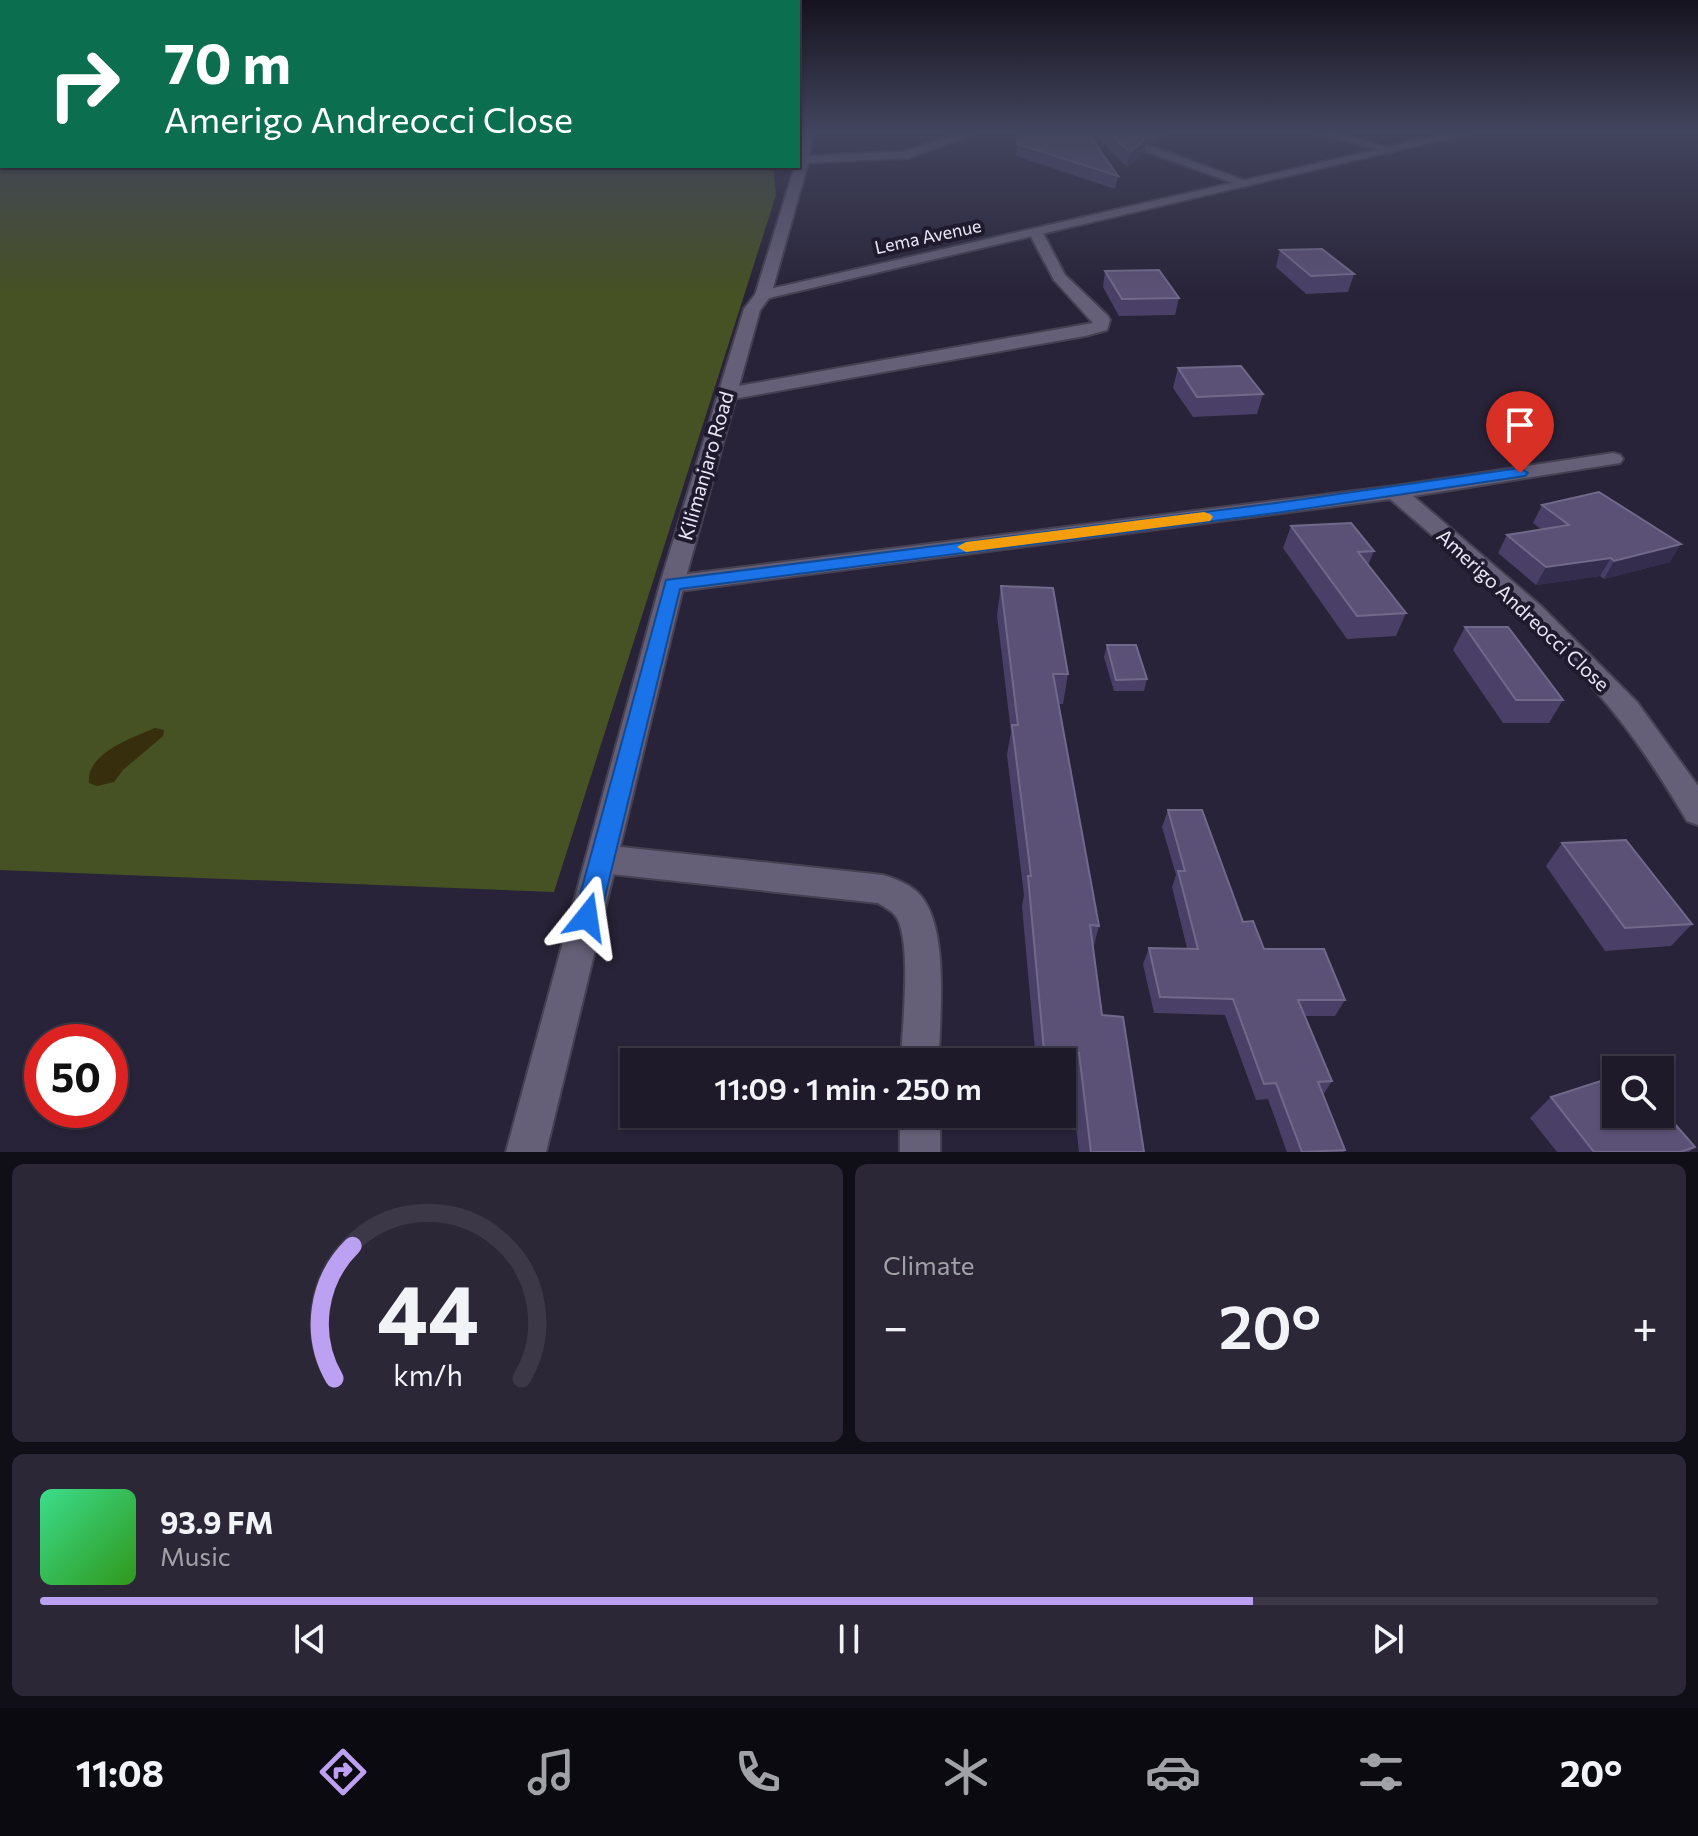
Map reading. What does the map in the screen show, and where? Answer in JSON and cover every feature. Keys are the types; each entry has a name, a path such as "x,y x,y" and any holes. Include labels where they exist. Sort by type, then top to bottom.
{"street":[{"name":"Kilimanjaro Road","path":"526,1152 672,584 752,309 763,295 794,185"},
{"name":"Lema Avenue","path":"763,295 816,280 1245,185"},
{"path":"727,394 1101,326 1102,320 1059,277 1036,233"},
{"path":"672,584 1395,492 1613,459"},
{"name":"Amerigo Andreocci Close","path":"1395,492 1486,570 1597,676 1655,745 1698,812"},
{"path":"602,859 883,889 899,898 912,910 919,934 920,1048"},
{"path":"920,1128 920,1152"}],"green space":[{"path":"0,185 775,185 776,195 554,892 0,870"}],"sand":[{"path":"155,728 164,730 163,736 123,770 114,782 97,786 89,783 90,772 102,755"}],"building":[{"path":"1322,249 1354,274 1311,276 1280,250"},
{"path":"1159,270 1179,298 1122,299 1105,271"},
{"path":"1241,366 1263,394 1197,397 1178,368"},
{"path":"1599,492 1681,544 1614,561 1611,558 1546,567 1507,535 1569,525 1542,505"},
{"path":"1351,523 1374,551 1358,552 1406,613 1357,616 1291,526"},
{"path":"1001,586 1053,588 1068,674 1053,674 1099,926 1090,925 1102,1015 1123,1017 1144,1152 1091,1152 1079,1053 1076,1053 1076,1048 1044,1048 1028,876 1031,876 1012,725 1018,725"},
{"path":"1465,627 1508,627 1563,700 1516,700"},
{"path":"1107,645 1136,645 1147,679 1116,680"},
{"path":"1168,810 1202,810 1243,922 1253,921 1264,949 1324,949 1345,1000 1298,1000 1332,1081 1318,1082 1345,1150 1302,1152 1276,1083 1264,1084 1233,999 1160,997 1149,948 1198,949 1178,871 1185,871"},
{"path":"1626,840 1692,924 1625,928 1562,843"},
{"path":"1602,1081 1602,1128 1674,1128 1674,1123 1695,1147 1680,1152 1594,1152 1551,1097"}],"slow traffic":[{"path":"966,547 1204,517"}],"route":[{"path":"587,917 672,584 1276,508 1520,473"}]}
